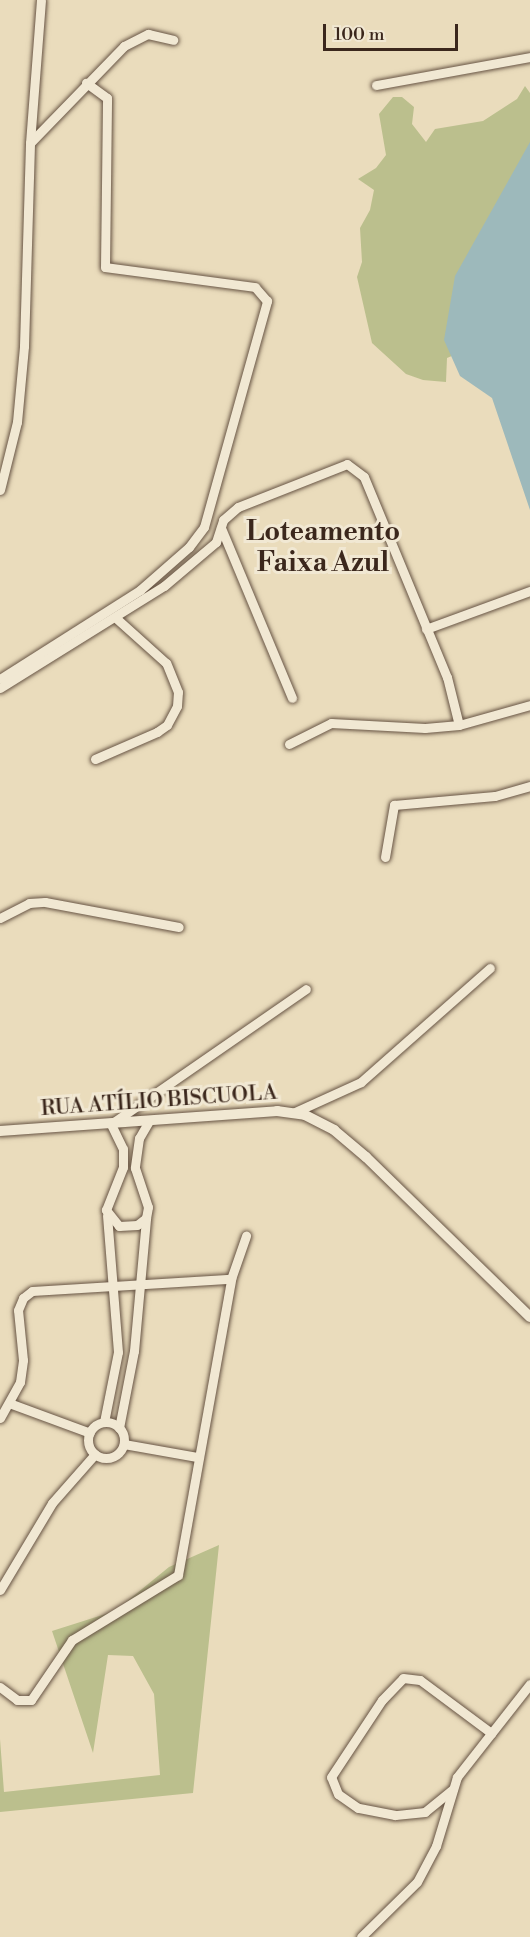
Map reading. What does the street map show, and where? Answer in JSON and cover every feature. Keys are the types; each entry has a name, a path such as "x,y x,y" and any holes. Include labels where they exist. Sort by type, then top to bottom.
{"street":[{"path":"0,490 13,448 21,379 30,143 41,0"},
{"path":"30,143 86,83 133,39 148,34 173,40"},
{"path":"376,85 530,57"},
{"path":"0,679 140,590 189,547 204,527 267,301 255,287 105,267 106,99 86,83"},
{"path":"0,688 117,619 219,535 238,507 341,465 352,465 364,477 447,677 459,725"},
{"path":"219,535 231,549 292,698"},
{"path":"219,535 231,549"},
{"path":"426,629 530,591"},
{"path":"95,759 158,732 167,725 177,706 178,692 166,663 117,619"},
{"path":"289,744 331,723 425,728 459,725 530,705"},
{"path":"385,857 390,810 398,804 495,796 530,786"},
{"path":"0,918 29,903 45,902 179,927"},
{"path":"295,1112 361,1082 490,968"},
{"path":"90,1433 104,1422 118,1352 106,1210 123,1167 123,1149 111,1124 306,989"},
{"name":"RUA ATÍLIO BISCUOLA","path":"0,1131 295,1112 334,1130 366,1157 530,1317"},
{"path":"124,1444 119,1428 140,1285 148,1208 135,1168 139,1138 148,1121"},
{"path":"106,1210 119,1226 137,1226 146,1218"},
{"path":"0,1687 17,1700 31,1700 72,1640 178,1575 197,1457 231,1279 246,1236"},
{"path":"0,1418 20,1382 23,1360 18,1310 23,1298 32,1291 231,1279"},
{"path":"9,1403 90,1433"},
{"path":"104,1422 119,1428"},
{"path":"90,1433 95,1454"},
{"path":"124,1444 197,1457"},
{"path":"95,1454 112,1457 124,1444"},
{"path":"0,1590 52,1503 95,1454"},
{"path":"453,1789 425,1812 395,1815 358,1808 338,1794 331,1777 388,1691 403,1678 420,1680 491,1733"},
{"path":"361,1937 404,1897 428,1866 453,1789 463,1767 530,1684"}],"green space":[{"path":"525,86 530,93 530,189 459,353 447,358 446,382 423,380 406,374 372,343 357,277 362,262 360,228 370,210 374,190 358,179 376,168 386,155 379,114 393,97 402,97 414,107 412,124 426,142 435,129 483,121 517,99"},
{"path":"219,1545 193,1793 0,1812 0,1739 4,1792 160,1775 154,1694 133,1656 108,1655 93,1753 52,1631 115,1611 169,1567"}],"water":[{"path":"530,142 530,510 492,398 460,376 444,340 455,276"}],"district":[{"name":"Loteamento Faixa Azul","path":"323,548"}]}
